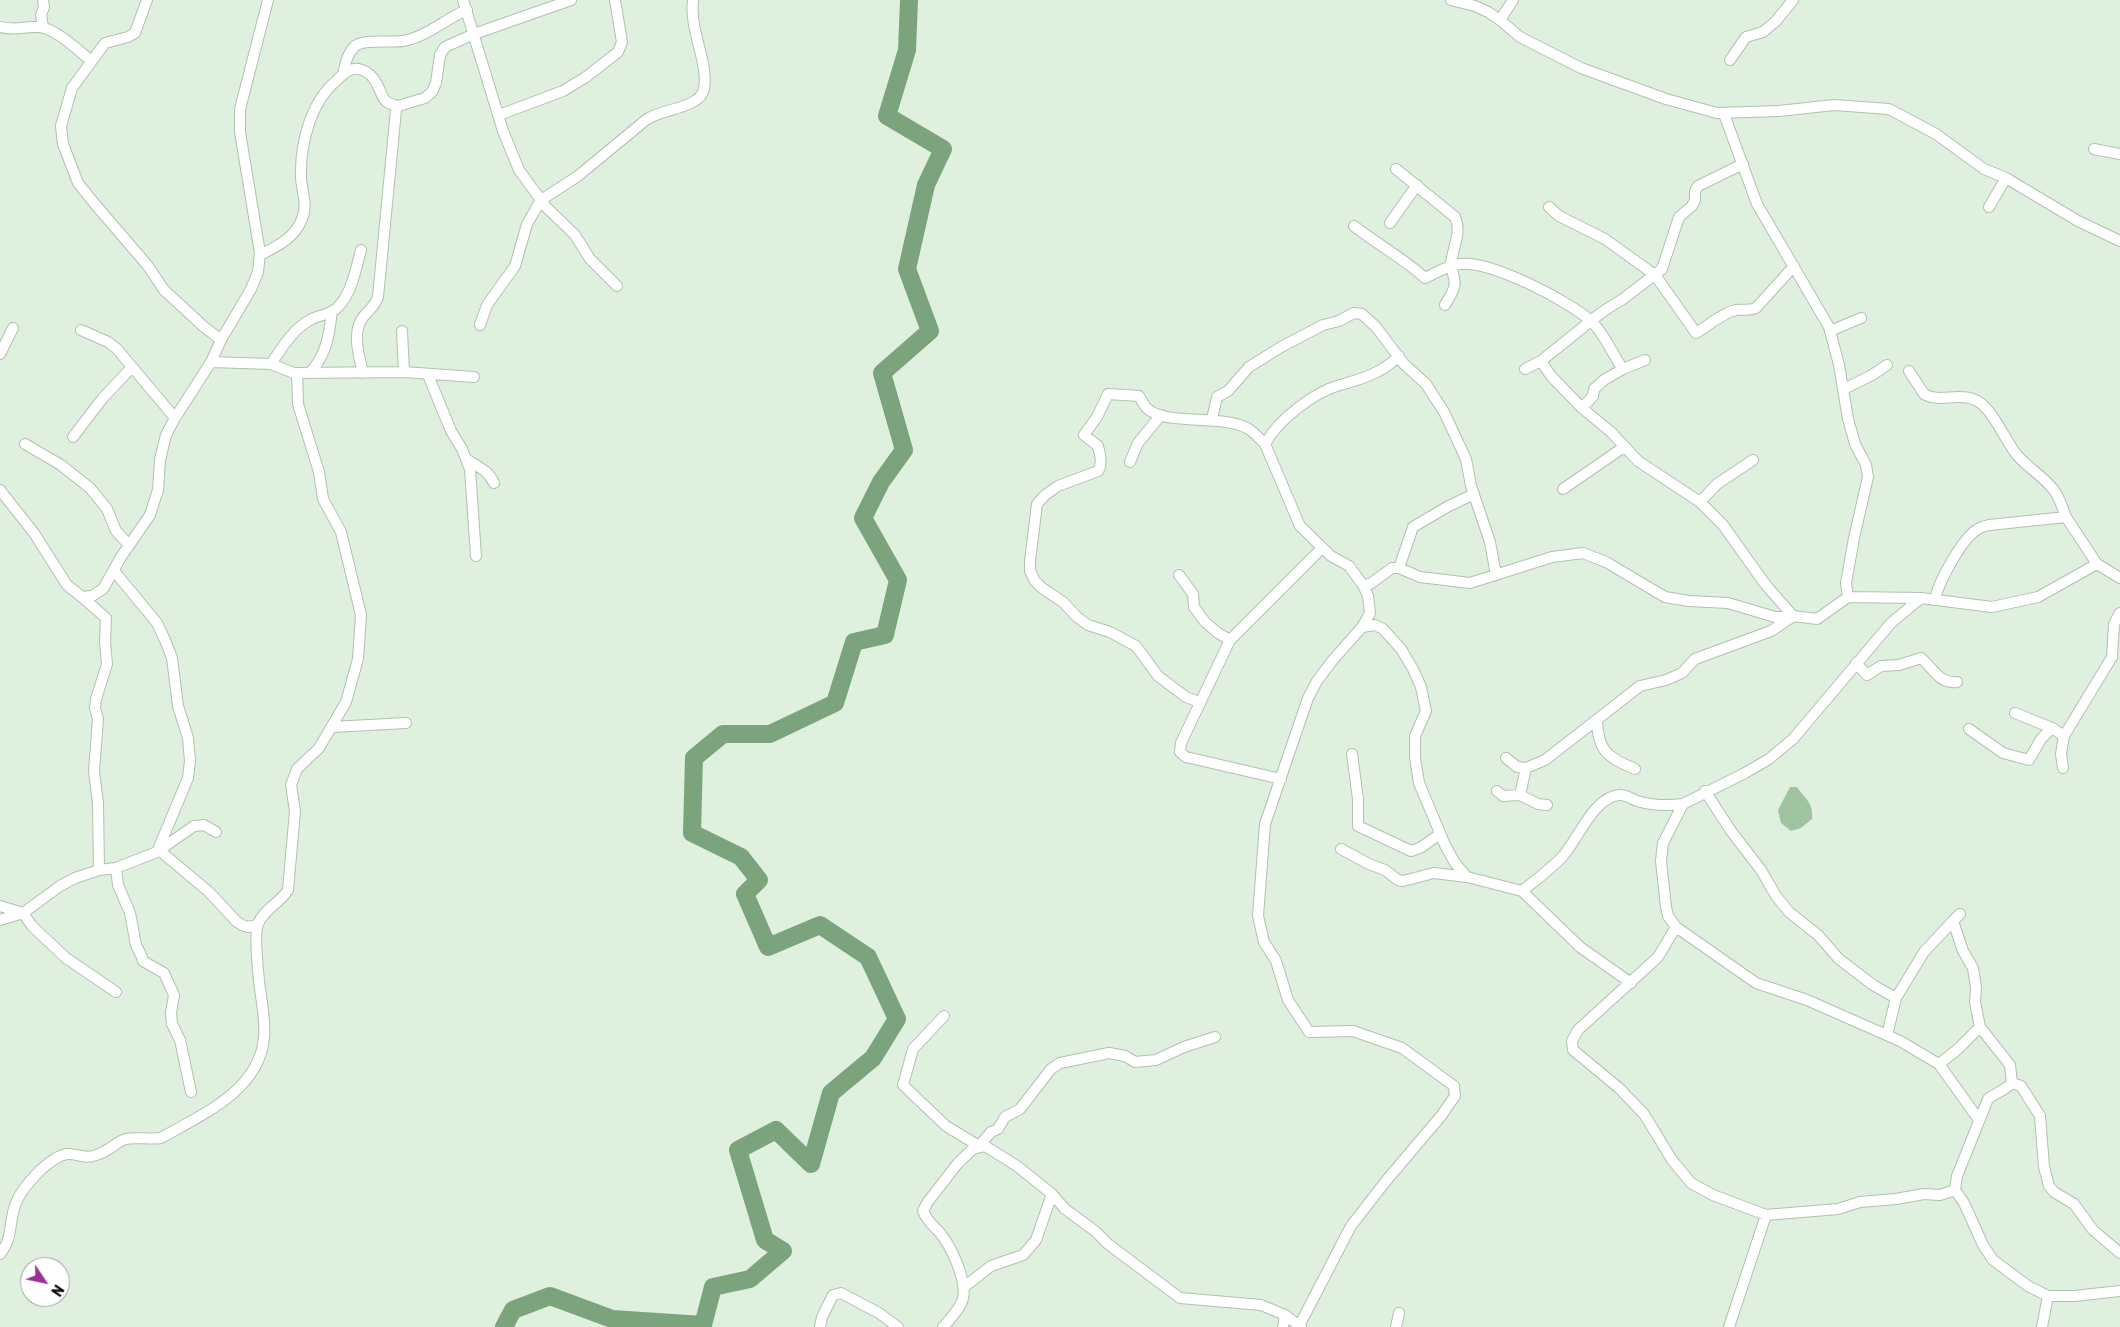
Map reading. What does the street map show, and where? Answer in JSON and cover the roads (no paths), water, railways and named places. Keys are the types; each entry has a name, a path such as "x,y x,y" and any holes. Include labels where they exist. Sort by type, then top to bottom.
{"street":[{"path":"43,0 44,7 41,15 44,27"},
{"path":"147,0 135,32 128,37 105,43 90,60 72,88 62,126 63,144 78,183 148,266 164,290 221,340"},
{"path":"82,597 92,596 103,589 129,545 150,515 158,490 163,444 175,418 212,362 221,340 251,289 258,272 260,255 240,132 240,109 268,0"},
{"path":"260,255 294,234 301,221 305,210 301,179 303,153 313,115 320,97 343,75 351,70 360,69 378,83 383,99 386,102 398,106 425,98 432,92 436,83 440,55 443,49 474,34 571,0"},
{"path":"499,115 563,91 586,77 618,52 622,42 615,0"},
{"path":"480,324 487,305 515,266 527,224 541,200 578,176 647,119 658,113 691,103 700,97 704,90 704,73 695,34 692,14 693,0"},
{"path":"1451,0 1475,6 1500,20 1520,37 1581,68 1666,99 1724,114 1834,105 1889,109 1943,138 1984,168 2006,178 2078,221 2120,241"},
{"path":"1500,20 1513,0"},
{"path":"1730,60 1746,37 1750,34 1763,32 1793,0"},
{"path":"343,75 346,59 351,51 360,43 407,41 433,30 465,5 518,170 541,200 575,235 590,259 617,286"},
{"path":"0,27 16,30 36,26 44,27 57,34 90,60"},
{"path":"363,373 356,344 360,322 375,305 378,297 395,119 398,106"},
{"path":"1724,114 1757,204 1822,312 1830,331 1844,389 1848,419 1855,444 1866,465 1868,476 1846,583 1848,597"},
{"path":"2094,149 2120,154"},
{"path":"1525,369 1541,361 1564,341 1592,322 1602,312 1656,275 1664,266 1679,217 1692,206 1698,186 1743,164"},
{"path":"1396,169 1455,216 1458,223 1451,266 1455,281 1445,305"},
{"path":"1989,207 2006,178"},
{"path":"1390,223 1417,185"},
{"path":"1549,207 1559,216 1605,239 1656,275 1696,333 1731,312 1756,308 1794,266"},
{"path":"1354,226 1376,243 1407,262 1425,278 1462,263 1476,265 1503,272 1562,301 1592,322 1606,339 1622,369"},
{"path":"271,364 286,343 308,321 332,311 343,302 361,250"},
{"path":"310,373 321,361 326,348 332,311"},
{"path":"1212,419 1217,397 1228,391 1258,360 1320,326 1339,321 1354,313 1362,314 1376,327 1411,371 1426,384 1444,412 1464,452 1474,494 1488,534 1496,575"},
{"path":"1830,331 1861,318"},
{"path":"0,354 13,328"},
{"path":"81,330 108,342 117,349 175,418"},
{"path":"402,331 404,372"},
{"path":"1265,444 1276,425 1314,398 1339,385 1354,382 1376,373 1390,365 1399,356"},
{"path":"1582,408 1592,396 1594,390 1604,380 1622,369 1645,360"},
{"path":"1541,361 1551,376 1582,408 1611,432 1638,461 1700,502 1723,526 1765,584 1793,616"},
{"path":"212,362 271,364 297,373 404,372 474,377"},
{"path":"1844,389 1887,365"},
{"path":"73,437 102,399 132,367"},
{"path":"1909,371 1924,394 1928,396 1934,398 1971,398 1979,402 1986,409 2016,455 2054,490 2066,517 2097,564 2120,578"},
{"path":"0,1254 10,1240 16,1203 30,1181 52,1161 65,1154 90,1157 98,1155 106,1152 124,1139 152,1140 161,1138 226,1099 235,1092 256,1066 264,1040 257,968 257,925 265,913 288,890 295,811 291,784 297,769 319,748 346,702 358,659 361,615 342,532 323,499 319,472 298,404 297,373"},
{"path":"428,375 451,431 462,448 470,469 476,556"},
{"path":"944,1016 913,1049 909,1057 904,1085 946,1126 1017,1166 1052,1194 1065,1209 1095,1231 1108,1244 1180,1298 1261,1305 1285,1315 1300,1326 1351,1226 1455,1096 1454,1086 1402,1048 1353,1031 1309,1032 1292,1007 1276,962 1264,942 1257,906 1267,813 1281,780 1308,698 1317,681 1332,661 1362,627 1370,613 1368,596 1349,566 1331,556 1300,526 1265,444 1247,428 1212,419 1188,420 1161,415 1153,413 1146,408 1139,396 1108,394 1097,417 1084,435 1098,446 1101,458 1100,467 1098,471 1050,490 1036,504 1030,571 1035,581 1042,588 1063,602 1077,617 1088,625 1110,632 1136,646 1158,676 1186,697 1199,702"},
{"path":"1130,462 1138,443 1161,415"},
{"path":"25,444 61,465 90,488 107,509 116,531 129,545"},
{"path":"1563,489 1624,447"},
{"path":"466,459 490,474 494,483"},
{"path":"1700,502 1717,484 1753,460"},
{"path":"0,490 34,533 67,585 106,618 105,642 107,664 95,708 98,719 94,771 98,803 99,870"},
{"path":"1399,568 1413,527 1417,523 1474,494"},
{"path":"1935,598 1944,572 1978,528 1989,525 2066,517"},
{"path":"1281,780 1186,757 1180,752 1181,743 1230,640 1322,548"},
{"path":"1363,586 1370,584 1392,568 1399,568 1420,576 1470,583 1552,557 1583,553 1606,562 1665,597 1689,601 1728,602 1776,617 1793,616 1817,619 1848,597 1935,598 1992,607 2038,597 2097,564"},
{"path":"114,571 157,623 165,640 172,658 178,706 188,738 190,761 188,778 158,851"},
{"path":"1180,575 1193,594 1194,607 1205,622 1230,640"},
{"path":"1522,891 1559,860 1598,806 1611,797 1628,796 1636,801 1670,806 1683,804 1769,759 1793,739 1891,623 1921,598"},
{"path":"2063,768 2064,736 2112,657 2114,624 2120,613"},
{"path":"1506,758 1516,767 1526,768 1545,760 1640,686 1666,680 1682,673 1695,659 1771,631 1793,616"},
{"path":"1362,627 1375,625 1383,629 1405,656 1421,687 1426,711 1415,736 1415,758 1419,783 1440,834 1455,863 1467,877"},
{"path":"1856,663 1867,676 1881,666 1899,665 1921,658 1935,675 1950,683 1957,682"},
{"path":"2015,714 2052,728 2064,736"},
{"path":"1597,720 1597,737 1602,748 1615,759 1635,769"},
{"path":"332,727 406,723"},
{"path":"1969,729 2003,753 2029,760 2041,739 2052,728"},
{"path":"1352,754 1358,799 1358,826 1411,851 1420,848 1440,834"},
{"path":"1520,795 1526,768"},
{"path":"1497,791 1503,796 1520,795 1538,804 1548,805"},
{"path":"1705,791 1730,831 1761,870 1789,912 1818,935 1839,959 1896,998"},
{"path":"1683,804 1664,843 1661,861 1668,916 1676,928 1756,983 1807,1000 1887,1035 1939,1064 1979,1120"},
{"path":"0,920 23,913 60,886 75,878 99,870 116,868 158,851 194,826 204,825 216,832"},
{"path":"1341,848 1369,864 1385,870 1398,880 1403,881 1434,873 1467,877 1522,891 1580,947 1631,983"},
{"path":"158,851 209,892 236,921 242,925 257,925"},
{"path":"116,868 118,885 130,913 136,945 143,961 164,973 169,980 174,995 171,1013 172,1024 180,1040 192,1092"},
{"path":"0,906 23,913 32,926 66,958 116,992"},
{"path":"1887,1035 1896,998 1924,952 1956,917 1964,951 1973,968 1975,1002 1980,1027 2010,1065 2012,1083"},
{"path":"1676,928 1658,957 1578,1030 1572,1041 1574,1050 1619,1088 1644,1114 1668,1154 1691,1183 1713,1195 1766,1215 1838,1209 1860,1202 1924,1194 1940,1194 1955,1190"},
{"path":"1939,1064 1958,1049 1980,1027"},
{"path":"943,1327 963,1300 964,1286 954,1256 940,1233 927,1220 923,1211 958,1162 979,1146 991,1132 998,1128 1006,1117 1020,1109 1051,1069 1060,1063 1109,1052 1125,1056 1135,1062 1156,1060 1184,1047 1215,1037"},
{"path":"2012,1083 2006,1089 1988,1099 1957,1176 1955,1190 1964,1203 1983,1245 1993,1260 2028,1286 2048,1296 2074,1296 2120,1291"},
{"path":"2012,1083 2021,1086 2040,1116 2044,1167 2049,1186 2054,1192 2074,1204 2093,1230 2120,1253"},
{"path":"964,1286 991,1266 1023,1255 1036,1240 1052,1194"},
{"path":"1729,1327 1766,1215"},
{"path":"820,1327 834,1295 841,1293 879,1313 898,1327"},
{"path":"2042,1327 2048,1296"},
{"path":"1396,1327 1400,1312"},
{"path":"1283,1327 1285,1315"}],"waterway":[{"path":"504,1327 513,1310 550,1296 612,1319 703,1325 713,1287 750,1279 783,1251 765,1240 738,1150 776,1130 811,1164 831,1093 873,1058 897,1019 868,957 820,925 768,947 745,894 759,880 741,857 692,833 694,758 723,734 770,734 835,703 854,642 885,635 898,580 863,518 881,482 904,450 882,373 930,331 907,269 926,185 943,149 887,116 907,50 909,0"}]}
